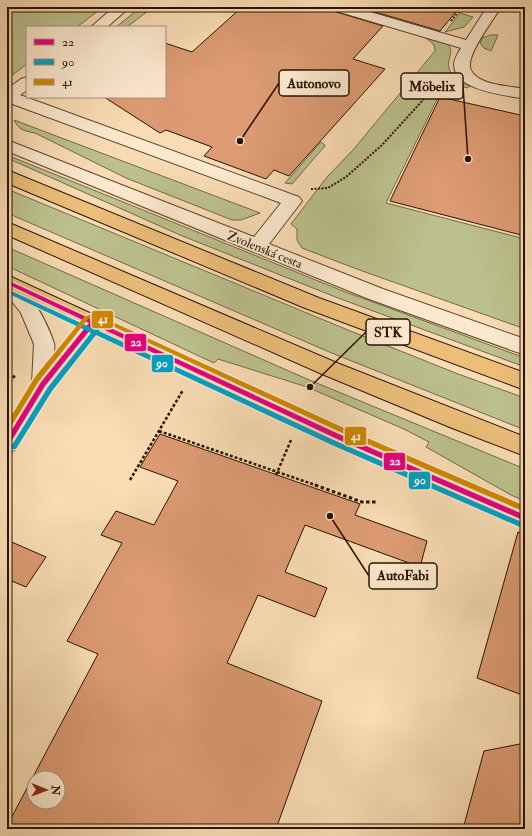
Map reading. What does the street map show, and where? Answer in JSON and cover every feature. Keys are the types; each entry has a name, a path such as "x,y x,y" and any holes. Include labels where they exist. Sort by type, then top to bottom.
{"main road":[{"path":"7,176 312,303 525,382"},
{"path":"7,228 457,422 525,447"},
{"path":"7,282 92,323 346,440 525,518"}],"street":[{"path":"99,26 123,7"},
{"path":"338,7 470,46"},
{"path":"494,7 462,62 463,71 470,79 480,84 525,94"},
{"path":"8,97 26,83"},
{"path":"8,97 294,201 257,246"},
{"name":"Zvolenská cesta","path":"7,145 376,294 525,347"},
{"path":"7,282 30,310 44,344 43,384"},
{"path":"7,443 43,384 92,323"}],"path":[{"path":"310,189 328,188 346,177 382,145 434,86 448,74 463,71"},
{"path":"7,386 16,375"},
{"path":"130,480 184,388"},
{"path":"158,431 362,502 377,502"},
{"path":"276,473 292,437"}],"green space":[{"path":"7,7 103,7 78,26 26,26 26,65 7,79"},
{"path":"141,7 153,7 128,26 117,26"},
{"path":"460,13 473,17 464,27 445,32"},
{"path":"490,35 498,35 491,51 484,48 480,43 482,38"},
{"path":"424,37 443,42 448,45 451,51 448,65 450,72 457,80 470,86 468,88 445,83 386,203 525,239 525,329 302,248 297,240 297,229 291,224 327,177 353,150 435,51 433,44"},
{"path":"14,120 260,213 241,220 232,220 126,178 35,133 22,130"},
{"path":"321,142 325,145 324,147 292,184 285,183"},
{"path":"7,155 343,291 525,358 525,367 338,298 180,235 7,158"},
{"path":"7,189 348,330 458,374 525,398 525,430 334,354 7,213"},
{"path":"7,247 307,379 525,469 525,501 511,495 426,447 429,442 406,430 307,387 218,359 214,363 7,266"}],"building":[{"path":"242,7 330,7 333,11 383,26 353,59 385,69 289,176 274,170 266,179 204,156 212,147 166,130 160,133 106,98 166,98 166,43 192,52"},
{"path":"358,7 460,7 440,31"},
{"path":"440,97 525,116 525,236 390,201"},
{"path":"160,434 360,504 355,515 427,541 420,567 305,525 285,572 327,588 315,617 258,595 227,663 322,701 276,829 7,829 7,826 26,790 26,810 66,810 66,770 37,770 98,654 67,641 122,543 101,535 116,511 154,525 178,481 140,467"},
{"path":"518,532 525,533 525,696 477,678"},
{"path":"7,540 46,557 26,587 7,579"},
{"path":"525,743 525,829 463,829 484,751"}],"transit line":[{"name":"22","path":"7,282 339,437 525,518"},
{"name":"90","path":"7,291 336,444 522,525"},
{"name":"41","path":"7,428 37,379 86,318 93,315 342,430 525,509"},
{"name":"22","path":"7,443 43,384 92,323"},
{"name":"90","path":"14,447 50,389 98,328"}],"place":[{"name":"Autonovo","path":"240,141"},
{"name":"Möbelix","path":"468,159"},
{"name":"STK","path":"310,387"},
{"name":"AutoFabi","path":"330,516"}]}
